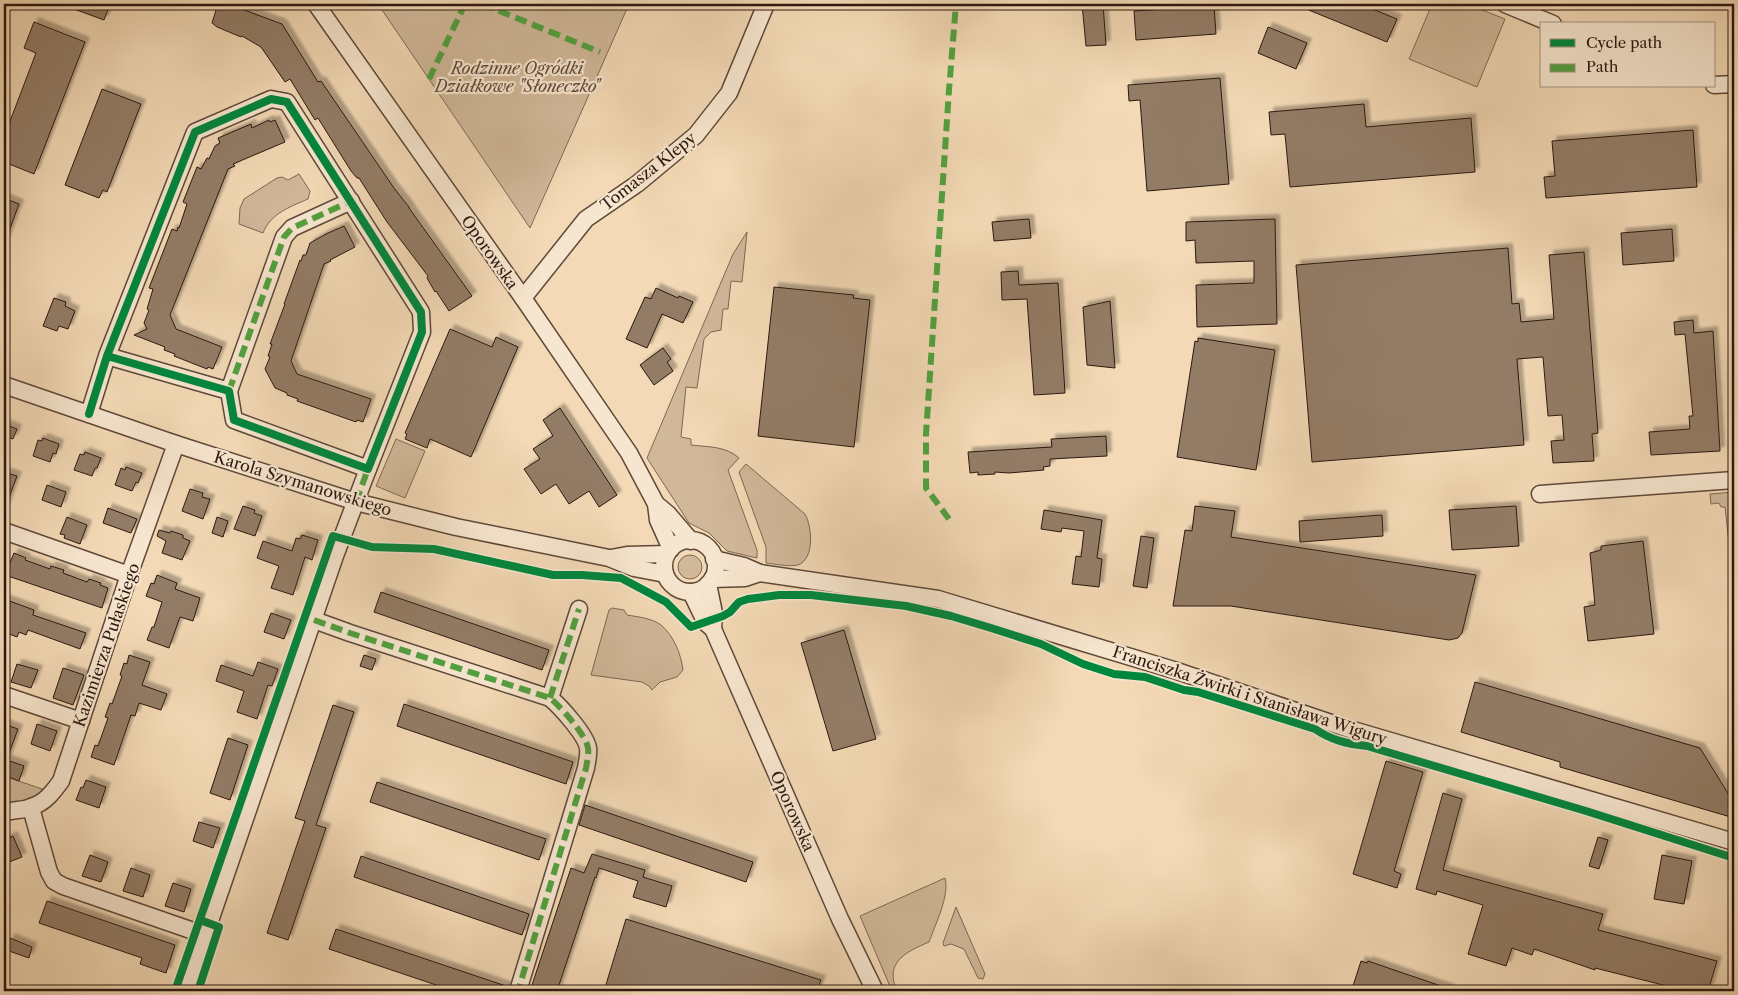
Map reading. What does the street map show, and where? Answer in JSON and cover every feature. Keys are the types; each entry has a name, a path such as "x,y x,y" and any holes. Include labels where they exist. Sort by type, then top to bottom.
{"street":[{"name":"Oporowska","path":"316,4 523,298 629,454 656,504 658,520 669,551"},
{"name":"Tomasza Klepy","path":"523,298 586,219 637,184 696,135 729,93 766,4"},
{"path":"1505,4 1548,22"},
{"path":"1716,85 1734,84"},
{"path":"89,414 107,356 195,132 270,100 288,102 421,312 422,332 335,556 186,991"},
{"path":"351,201 292,228 284,237 228,391 234,420 368,469"},
{"path":"107,356 228,391"},
{"name":"Karola Szymanowskiego","path":"4,385 176,444 356,502 456,526 609,558 634,568 665,574"},
{"name":"Kazimierza Pułaskiego","path":"4,813 31,808 42,802 53,793 61,781 176,444"},
{"path":"1540,494 1734,480"},
{"name":"Oporowska","path":"656,504 668,514 691,541"},
{"path":"4,531 130,575"},
{"path":"691,541 706,546 714,559 715,569 710,581 698,590 691,592 673,586 665,574 664,566 669,551 680,542 691,541"},
{"name":"Karola Szymanowskiego","path":"609,558 669,551"},
{"name":"Franciszka Żwirki i Stanisława Wigury","path":"714,559 744,566 760,573 938,599 1186,674 1343,727 1734,842"},
{"name":"Franciszka Żwirki i Stanisława Wigury","path":"710,581 745,578 760,573"},
{"name":"Oporowska","path":"710,581 714,629 840,919 875,991"},
{"name":"Oporowska","path":"691,592 706,623 714,629"},
{"path":"550,698 579,609"},
{"path":"314,620 550,698 559,705 575,724 588,747 586,768 518,991"},
{"path":"4,695 81,721"},
{"path":"31,808 49,872 54,881 63,886 205,935"}],"green space":[{"name":"Rodzinne Ogródki Działkowe \"Słoneczko\"","path":"378,4 629,4 530,228"},
{"path":"1432,4 1467,4 1505,19 1477,87 1409,59"},
{"path":"299,174 310,191 308,199 276,216 266,226 263,233 239,224 240,208 244,199 277,178 282,177 288,180"},
{"path":"747,232 742,282 731,281 728,309 723,309 721,330 711,332 704,339 697,388 686,387 681,437 691,439 691,445 723,449 739,458 728,470 757,550 757,558 727,551 709,533 689,523 647,458 733,254"},
{"path":"396,439 425,451 405,498 376,486"},
{"path":"746,464 805,514 809,526 810,549 803,562 798,565 786,566 766,563 766,547 739,472"},
{"path":"1734,492 1734,543 1729,543 1725,507 1721,507 1719,503 1711,504 1710,494"},
{"path":"690,555 699,558 702,567 699,576 690,579 681,576 678,567 681,558"},
{"path":"612,608 624,610 627,615 653,621 666,629 681,658 683,670 677,677 660,682 652,690 642,682 591,675 609,610"},
{"path":"4,776 48,791 32,800 4,806"},
{"path":"945,878 944,901 929,942 905,954 895,965 893,973 897,991 892,991 860,916"},
{"path":"956,907 985,974 983,979 978,978 964,949 951,944 944,946 943,943"}],"building":[{"path":"63,4 110,4 104,20"},
{"path":"218,4 228,4 282,24 318,82 321,81 394,188 472,296 449,311 435,292 427,278 428,276 387,222 359,178 351,171 318,118 315,120 290,79 285,82 261,47 242,36 217,27 212,23"},
{"path":"1082,4 1103,4 1106,45 1086,46"},
{"path":"1294,4 1360,4 1397,19 1387,42"},
{"path":"1214,6 1216,34 1136,40 1134,11"},
{"path":"34,22 85,42 34,174 4,162 4,137 36,53 24,48"},
{"path":"1268,27 1307,43 1296,69 1258,53"},
{"path":"1220,78 1229,184 1147,191 1140,100 1129,101 1128,85"},
{"path":"102,89 141,104 107,192 103,190 99,198 65,185"},
{"path":"1364,104 1366,127 1471,118 1475,172 1290,187 1285,134 1271,135 1269,112"},
{"path":"269,120 270,122 275,120 285,142 233,164 235,166 228,169 170,315 176,329 222,347 213,369 208,367 207,369 174,356 175,354 164,350 165,347 134,335 147,329 144,323 149,310 147,309 153,289 149,288 172,229 177,231 179,228 187,204 183,202 197,167 201,169 207,158 209,159 215,146 220,143 218,138 251,124 252,128"},
{"path":"1693,130 1697,187 1546,198 1544,177 1555,176 1552,141"},
{"path":"4,198 19,204 5,242 4,242"},
{"path":"1029,219 1031,238 994,241 992,222"},
{"path":"1275,219 1277,324 1197,327 1196,285 1254,283 1254,261 1196,263 1195,240 1186,241 1186,222"},
{"path":"344,226 355,247 324,264 291,361 297,374 371,399 363,422 357,420 356,422 297,401 298,399 275,388 265,369 270,357 268,356 272,344 270,344 300,260 303,255 306,255 310,243"},
{"path":"1672,229 1674,261 1623,265 1621,233"},
{"path":"1508,248 1512,304 1519,303 1521,322 1554,319 1549,255 1584,252 1598,433 1592,434 1594,461 1553,463 1551,441 1564,440 1562,415 1548,416 1543,357 1517,359 1524,445 1312,462 1296,265"},
{"path":"1018,271 1019,285 1058,283 1065,393 1034,395 1027,299 1002,300 1001,272"},
{"path":"774,287 854,295 853,298 870,300 854,447 758,436"},
{"path":"656,288 678,298 679,296 693,302 683,323 662,314 647,348 626,339 645,297 651,299"},
{"path":"54,298 66,302 65,306 75,311 68,329 59,326 57,331 43,326"},
{"path":"1110,301 1115,368 1087,365 1083,307"},
{"path":"1693,320 1694,333 1713,331 1720,451 1651,455 1649,432 1690,429 1689,416 1693,416 1685,334 1675,335 1674,322"},
{"path":"450,329 492,347 496,337 518,347 471,457 430,439 427,448 405,439 407,434 405,433"},
{"path":"1198,338 1275,350 1256,470 1177,457 1195,341 1198,342"},
{"path":"663,348 671,359 667,362 673,371 654,385 640,365"},
{"path":"560,408 617,495 599,507 589,491 569,504 556,484 541,494 524,469 540,459 533,449 553,436 543,420"},
{"path":"4,424 17,429 13,439 4,436"},
{"path":"1106,436 1107,456 1050,459 1050,466 1043,467 1044,470 1009,473 995,472 995,474 978,475 978,472 970,473 968,452 1052,447 1051,439"},
{"path":"43,438 59,444 56,454 53,453 50,462 33,456 38,440 42,441"},
{"path":"85,452 101,458 92,476 74,470 80,454 84,455"},
{"path":"126,467 142,473 132,491 115,485 121,468 125,470"},
{"path":"4,472 17,476 5,508 4,507"},
{"path":"47,485 66,492 61,507 42,500"},
{"path":"190,489 203,493 202,497 210,499 203,519 182,511"},
{"path":"243,506 255,510 254,513 262,516 255,536 234,529"},
{"path":"1195,506 1235,511 1231,537 1476,575 1462,633 1458,638 1449,640 1231,606 1173,606 1185,530 1192,531"},
{"path":"1516,506 1519,546 1452,550 1449,510"},
{"path":"108,508 137,519 131,533 103,523"},
{"path":"1044,510 1102,520 1097,558 1102,559 1099,587 1072,584 1076,556 1081,557 1084,531 1062,528 1061,532 1041,529"},
{"path":"1382,515 1383,536 1300,542 1299,521"},
{"path":"67,517 87,525 80,544 64,538 65,535 60,534"},
{"path":"217,517 228,521 223,537 212,533"},
{"path":"159,530 183,535 183,538 190,541 182,560 162,553 166,541 157,536"},
{"path":"302,535 318,540 312,560 305,557 293,595 271,588 279,566 257,558 263,541 292,551 296,538 300,539"},
{"path":"1141,536 1154,538 1147,588 1133,586"},
{"path":"1643,541 1654,634 1588,641 1584,607 1595,605 1590,553 1601,550 1601,546"},
{"path":"14,553 26,558 25,560 50,569 51,566 64,570 63,573 87,582 89,579 101,583 100,585 108,588 102,608 5,575"},
{"path":"157,575 177,583 175,589 200,598 193,621 180,617 169,648 147,640 152,627 154,627 162,602 146,596 151,583 154,584"},
{"path":"381,592 549,650 542,670 374,612"},
{"path":"4,599 34,610 33,615 86,633 80,649 28,630 26,635 19,632 17,637 4,632"},
{"path":"271,613 291,620 284,639 264,632"},
{"path":"844,630 876,739 833,751 801,643"},
{"path":"129,655 150,662 142,685 167,694 161,710 139,703 135,716 131,715 114,765 91,757 95,745 98,746 108,718 105,717 110,703 112,704 122,676 120,675 124,663 127,664"},
{"path":"364,655 376,659 372,670 360,666"},
{"path":"258,662 278,669 272,686 268,685 257,719 237,712 244,691 216,681 221,665 253,676"},
{"path":"17,664 38,670 31,688 11,682"},
{"path":"63,668 84,675 73,705 53,698"},
{"path":"1475,682 1700,748 1729,795 1734,791 1734,818 1560,767 1560,762 1461,732"},
{"path":"404,704 573,762 566,784 397,726"},
{"path":"333,705 354,712 316,825 326,828 288,940 267,933 305,821 295,818"},
{"path":"4,724 18,729 5,764 4,764"},
{"path":"37,724 57,731 50,751 31,744"},
{"path":"228,738 248,745 230,800 210,793"},
{"path":"7,760 24,766 19,781 4,775"},
{"path":"1386,761 1423,772 1394,871 1401,874 1397,888 1353,874"},
{"path":"86,780 106,787 99,808 76,800"},
{"path":"377,782 546,839 539,860 370,802"},
{"path":"1443,793 1462,799 1443,870 1603,914 1598,930 1717,961 1708,991 1687,991 1595,968 1595,970 1534,949 1532,955 1512,948 1506,966 1468,954 1483,905 1437,891 1436,895 1416,889"},
{"path":"585,805 753,862 746,882 579,825"},
{"path":"199,822 220,828 213,848 193,841"},
{"path":"13,836 22,857 4,864 4,840"},
{"path":"1598,837 1608,840 1599,869 1589,866"},
{"path":"592,854 645,870 643,877 672,886 666,907 633,897 638,881 599,868 557,991 530,991 571,868 584,873"},
{"path":"90,855 108,862 101,882 82,876"},
{"path":"1662,855 1692,861 1684,904 1654,899"},
{"path":"361,856 529,914 522,935 354,877"},
{"path":"131,868 150,875 143,897 123,891"},
{"path":"173,883 191,889 184,912 165,906"},
{"path":"47,901 175,945 166,973 140,964 142,958 39,923"},
{"path":"626,919 821,980 817,991 604,991"},
{"path":"336,929 509,987 508,991 454,991 329,949"},
{"path":"10,938 32,947 29,958 6,950"},
{"path":"1361,961 1367,963 1368,961 1450,989 1450,991 1358,991 1359,988 1353,986"}],"marked path":[{"path":"429,79 465,4"},
{"path":"482,4 600,52"},
{"path":"949,519 926,488 926,434 956,4"},
{"path":"229,391 284,237 292,228 351,201"},
{"path":"356,502 368,469"},
{"path":"550,698 579,609"},
{"path":"314,620 550,698 566,714 583,736 588,748 586,768 518,991"}],"cycle path":[{"path":"89,414 107,356 195,132 271,99 287,102 421,312 422,332 368,469 234,420 229,391 107,356"},
{"path":"175,991 333,536 372,547 434,549 553,575 621,578 666,602 691,627 723,616 730,612 739,602 779,595 811,595 906,606 951,616 1041,644 1083,664 1114,674 1145,677 1184,690 1198,692 1315,729 1340,741 1367,746 1586,811 1734,858"},
{"path":"198,991 219,927 200,920"}]}
